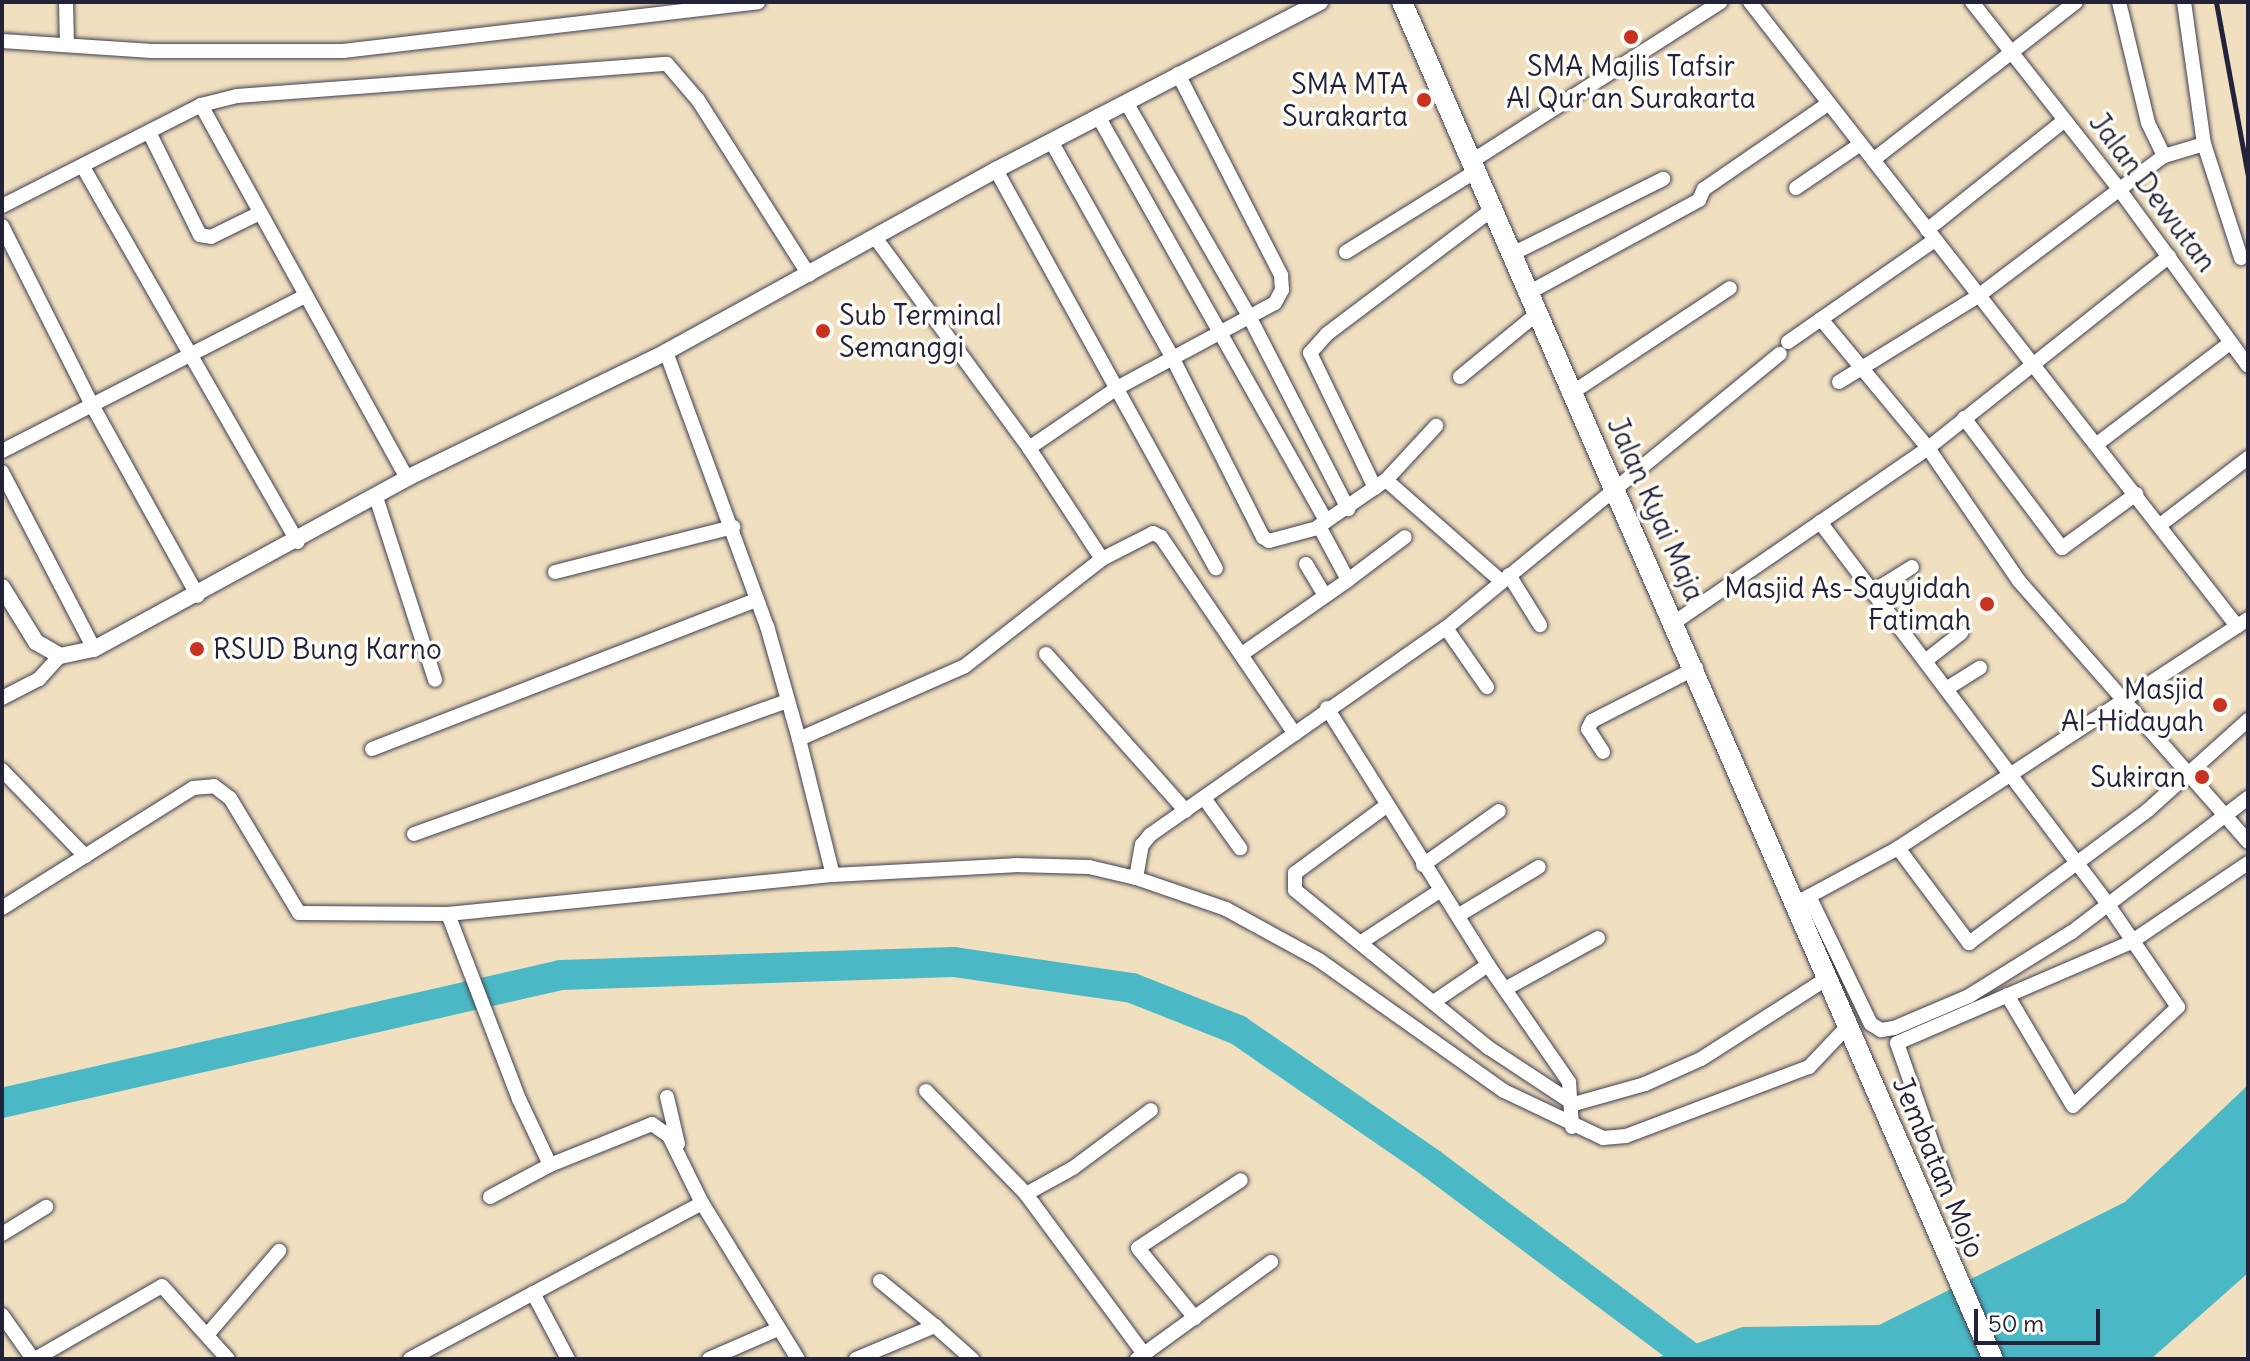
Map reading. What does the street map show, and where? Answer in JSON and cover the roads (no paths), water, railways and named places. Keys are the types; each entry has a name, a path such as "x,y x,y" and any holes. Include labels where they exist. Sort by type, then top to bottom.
{"main road":[{"name":"Jalan Kyai Maja","path":"1402,2 1528,293 1802,901 1826,979 1850,1033"},
{"name":"Jembatan Mojo","path":"1850,1033 1993,1359"}],"street":[{"path":"66,2 67,45"},
{"path":"2,41 343,51 758,2"},
{"path":"2,698 39,679 60,656 94,649 198,596 407,478 666,352 877,240 996,170 1320,2"},
{"path":"1346,252 1721,2"},
{"path":"1750,2 1826,105 1873,160 2160,525 2243,622 2007,773 1898,848 1802,901 1865,1013 1881,1030 1931,1015 1969,996 2109,906 2248,798"},
{"name":"Jalan Dewutan","path":"1972,2 2119,189 2248,366"},
{"path":"1873,160 2076,2"},
{"path":"2119,2 2148,123 2164,156"},
{"path":"2184,2 2204,144 2241,258"},
{"path":"2,206 201,105 237,96 667,64 698,100 809,275"},
{"path":"1029,448 1117,388 1275,303 1282,290 1281,275 1178,74"},
{"path":"1126,102 1250,318 1348,509"},
{"path":"201,105 407,478"},
{"path":"1528,293 1699,200 1704,189 1826,105"},
{"path":"1098,116 1221,333 1348,580"},
{"path":"1136,878 1142,845 1327,708 1446,628 1505,578 1617,492 1784,348 1931,235 2065,120"},
{"path":"149,132 200,235 211,237 260,213"},
{"path":"1051,141 1172,357 1263,537 1269,541 1322,525 1348,509 1381,484 1436,426"},
{"path":"1839,382 1978,296 2164,156 2204,144"},
{"path":"1796,188 1859,145"},
{"path":"83,167 298,542"},
{"path":"996,170 1216,568"},
{"path":"1512,254 1663,179"},
{"path":"1493,209 1327,334 1310,353 1381,484 1505,578 1540,625"},
{"path":"2,226 92,405 198,596"},
{"path":"877,240 1029,448 1102,559"},
{"path":"1675,622 1928,448 2169,256"},
{"path":"1573,392 1730,288"},
{"path":"2,451 305,296"},
{"path":"1460,377 1538,313"},
{"path":"1821,319 1928,448 2019,581 2119,700 2189,773 2248,842"},
{"path":"2097,444 2230,343"},
{"path":"666,352 733,527 757,600 799,739 833,875"},
{"path":"1964,418 2062,548 2136,494"},
{"path":"2160,525 2248,458"},
{"path":"2,472 94,649"},
{"path":"376,497 435,680"},
{"path":"1820,522 2075,867 2109,906 2131,942 2175,999 2177,1011 2073,1106 2007,995"},
{"path":"555,572 733,527"},
{"path":"799,739 965,666 1102,559 1146,534 1161,537 1295,734"},
{"path":"1242,654 1405,537"},
{"path":"1306,564 1324,594"},
{"path":"1872,592 1912,567"},
{"path":"2,587 25,629 60,656"},
{"path":"372,749 757,600"},
{"path":"1446,628 1487,687"},
{"path":"1925,661 1961,633"},
{"path":"1046,654 1186,811"},
{"path":"1603,752 1588,729 1592,721 1696,668"},
{"path":"1946,689 1980,668"},
{"path":"414,834 787,701"},
{"path":"1327,708 1423,865 1569,1082 1574,1104 1572,1127"},
{"path":"1898,848 1969,943 2075,867 2248,720"},
{"path":"2,770 85,856"},
{"path":"2,908 193,788 214,786 230,798 299,913 448,914 833,875 1015,865 1089,867 1136,878 1226,909 1319,960 1504,1091 1572,1127 1603,1138 1626,1136 1809,1067 1850,1033"},
{"path":"1204,798 1240,848"},
{"path":"1386,806 1291,878 1295,890 1363,941 1516,1068 1574,1104 1645,1084 1701,1059 1826,979"},
{"path":"1423,865 1499,811"},
{"path":"1946,1183 1895,1046 2131,942 2248,863"},
{"path":"1459,915 1539,867"},
{"path":"1363,941 1441,890"},
{"path":"448,914 550,1165"},
{"path":"1505,989 1598,938"},
{"path":"1435,1001 1488,965"},
{"path":"926,1091 1026,1194 1141,1357 1271,1262"},
{"path":"667,1097 682,1157 702,1203"},
{"path":"1026,1194 1073,1168 1151,1110"},
{"path":"490,1197 550,1165 652,1124 669,1136 702,1203 798,1359"},
{"path":"1195,1318 1138,1248 1241,1180"},
{"path":"410,1359 702,1203"},
{"path":"2,1234 46,1207"},
{"path":"207,1335 279,1251"},
{"path":"880,1281 972,1359"},
{"path":"2,1315 34,1359 162,1286 228,1359"},
{"path":"533,1293 568,1359"},
{"path":"856,1359 935,1326"},
{"path":"709,1359 778,1329"}],"water":[{"path":"2248,1085 2248,1273 2151,1359 1654,1359 1742,1327 1879,1325 2125,1202"}],"waterway":[{"path":"2,1103 561,975 954,962 1132,988 1238,1030 1432,1164 1693,1359"}],"railway":[{"path":"2216,2 2248,177"}],"place":[{"name":"SMA Majlis Tafsir Al Qur'an Surakarta","path":"1631,37"},
{"name":"SMA MTA Surakarta","path":"1424,100"},
{"name":"Sub Terminal Semanggi","path":"823,331"},
{"name":"Masjid As-Sayyidah Fatimah","path":"1987,604"},
{"name":"RSUD Bung Karno","path":"197,649"},
{"name":"Masjid Al-Hidayah","path":"2220,705"},
{"name":"Sukiran","path":"2202,777"}]}
